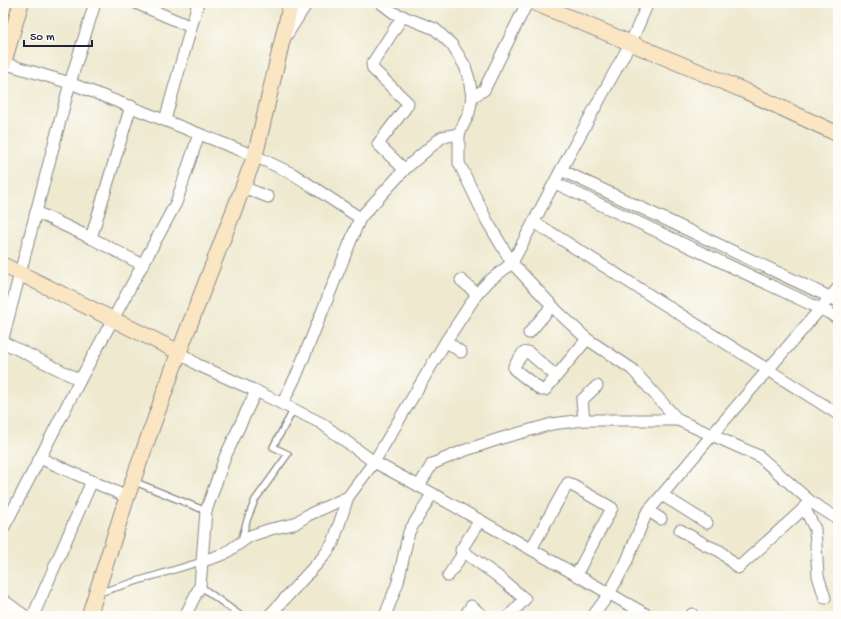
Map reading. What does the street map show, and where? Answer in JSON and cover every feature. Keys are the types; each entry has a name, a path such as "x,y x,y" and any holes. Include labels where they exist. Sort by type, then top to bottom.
{"street":[{"path":"21,3 3,63 70,83 255,156 293,174 360,218"},
{"path":"3,338 70,83 95,3"},
{"path":"136,3 191,28"},
{"path":"165,120 198,3"},
{"path":"89,616 127,497 179,352 255,156 291,3"},
{"path":"282,42 307,3"},
{"path":"381,3 394,13 435,29 452,45 465,66 472,97 469,112 459,134 458,163 487,221 512,263 552,306 588,339 632,369 678,420"},
{"path":"472,97 484,90 527,3"},
{"path":"536,3 745,91 838,134"},
{"path":"270,616 327,552 333,543 348,497 374,462 446,342 477,294 488,281 512,263 631,42 648,3"},
{"path":"403,16 372,64 373,69 408,103 378,144 404,169"},
{"path":"91,238 131,106"},
{"path":"3,529 80,380 176,204 200,134"},
{"path":"282,404 297,374 360,218 404,169 442,137 459,134"},
{"path":"561,170 834,296 819,309 646,514 626,563 609,594 593,616"},
{"path":"555,183 838,319"},
{"path":"243,187 268,197"},
{"path":"36,212 91,238 142,265"},
{"path":"534,222 838,414"},
{"path":"3,265 179,352 198,365 256,391 321,423 374,462 649,616"},
{"path":"461,280 477,294"},
{"path":"529,333 552,306"},
{"path":"556,376 588,339"},
{"path":"3,342 80,380"},
{"path":"446,342 461,352"},
{"path":"584,420 582,400 597,386"},
{"path":"185,616 200,586 206,511 225,457 256,391"},
{"path":"419,486 432,464 463,451 552,424 584,420 678,420 759,456 807,505 838,519"},
{"path":"40,458 127,497"},
{"path":"33,616 92,481"},
{"path":"531,549 568,483 597,499 612,508 576,575"},
{"path":"384,616 398,582 409,532 432,494"},
{"path":"662,495 707,523"},
{"path":"202,561 224,554 250,536 294,524 308,515 348,497"},
{"path":"680,530 720,551 738,568 807,505"},
{"path":"807,505 815,529 818,576 825,598"},
{"path":"649,511 661,519"},
{"path":"480,520 461,550 496,575 525,599 509,616"},
{"path":"448,576 464,552"},
{"path":"3,600 25,616"},
{"path":"465,616 471,606 483,616"}],"lane":[{"path":"241,542 247,520 255,500 288,454 273,447 294,409"},
{"path":"133,481 206,511"},
{"path":"96,594 202,561"},
{"path":"200,586 241,616"}],"waterway":[{"path":"827,305 838,310"}]}
